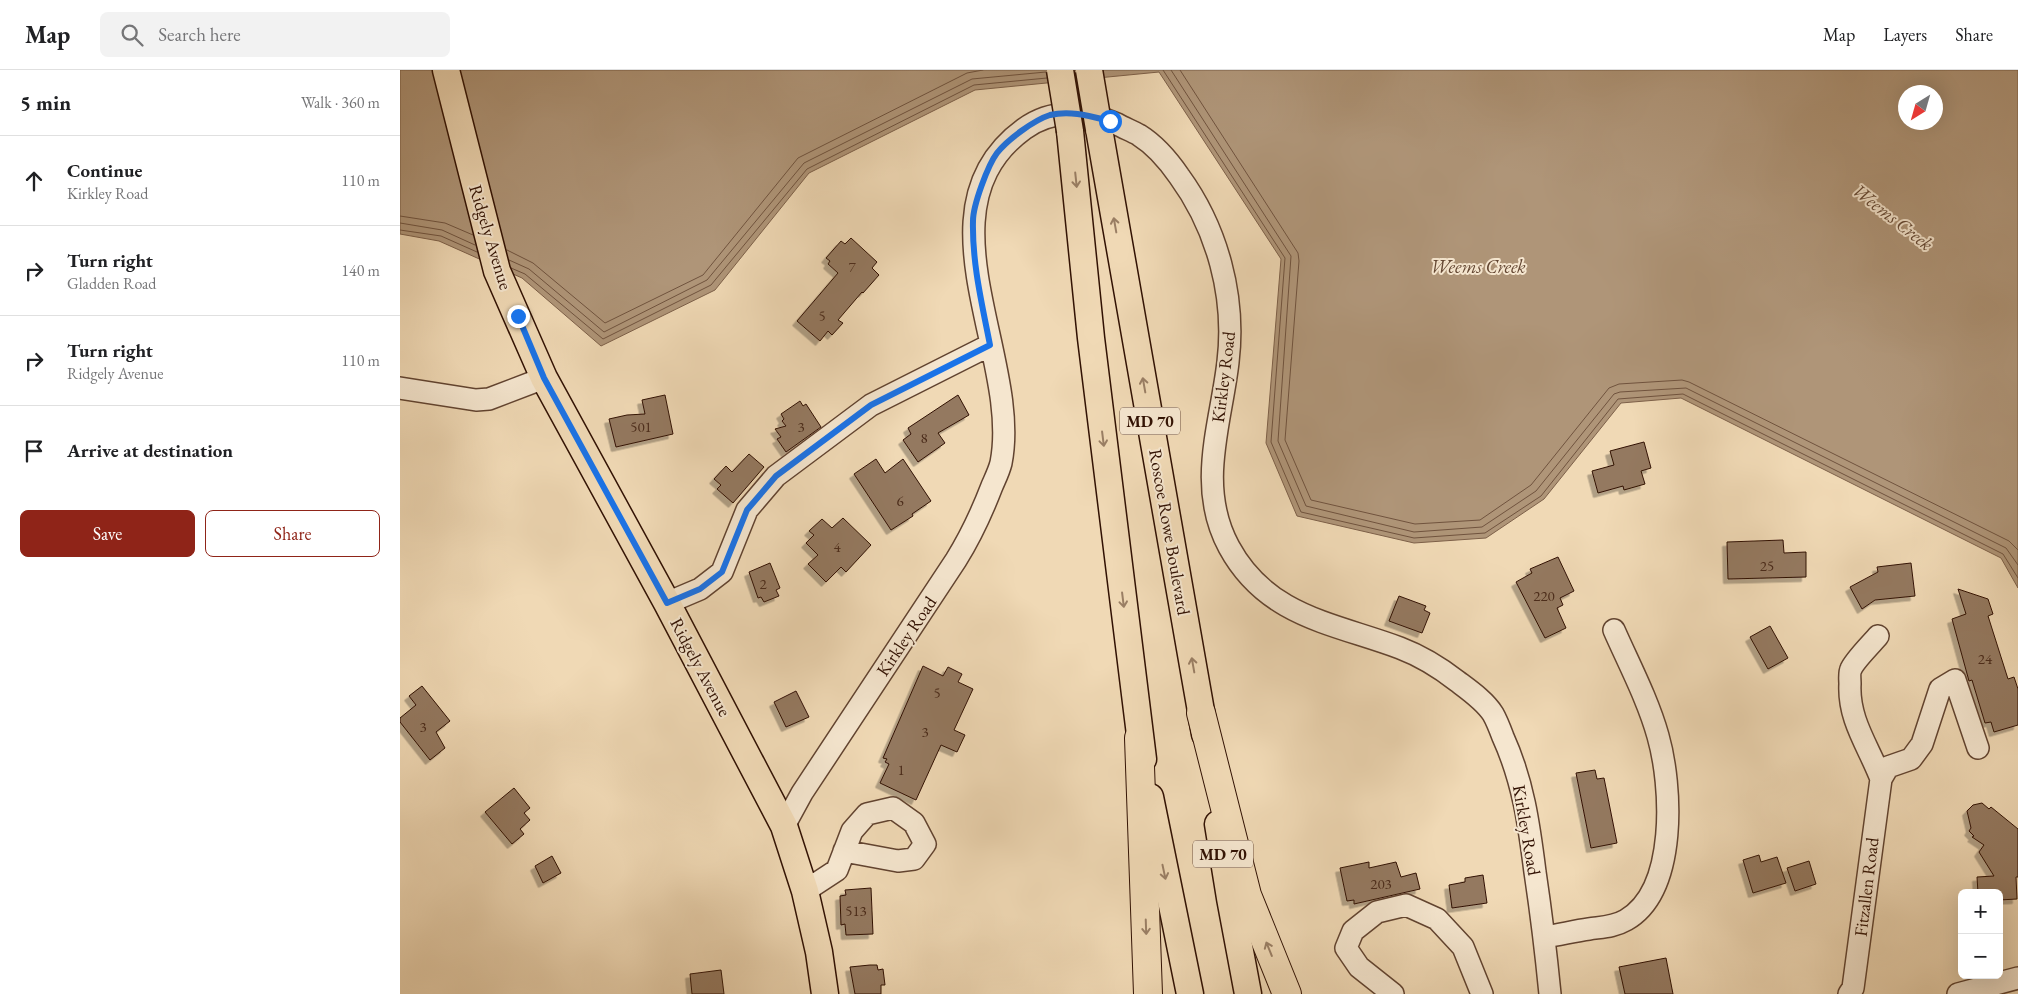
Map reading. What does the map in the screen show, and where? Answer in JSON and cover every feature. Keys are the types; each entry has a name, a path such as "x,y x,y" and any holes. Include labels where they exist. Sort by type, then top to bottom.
{"highway":[{"path":"1202,713 1247,895 1287,994"},
{"path":"1139,738 1148,994"}],"main road":[{"name":"Ridgely Avenue","path":"446,70 498,271 544,378 667,603 784,826 805,891 819,952 825,994"},
{"name":"MD 70","path":"1060,70 1070,131 1092,338 1139,738 1157,840 1190,994"},
{"name":"Roscoe Rowe Boulevard","path":"1089,70 1202,713 1230,898 1248,994"}],"street":[{"name":"Kirkley Road","path":"784,826 802,793 956,560 975,528 1001,464 1003,430 1001,393 977,277 973,219 982,186 997,153 1024,128 1049,115 1080,113 1110,121 1142,136 1166,158 1187,187 1205,218 1218,251 1226,291 1230,330 1228,363 1214,448 1212,478 1215,506 1221,528 1230,548 1253,582 1278,601 1301,614 1403,649 1437,666 1467,689 1492,713 1512,757 1527,808 1550,994"},
{"path":"667,603 700,589 722,572 747,510 776,476 871,405 990,345"},
{"path":"400,388 476,400 489,398 544,378"},
{"path":"1544,936 1609,927 1626,920 1648,900 1662,868 1665,847 1667,786 1658,736 1614,630"},
{"path":"1878,636 1851,669 1850,691 1852,714 1881,779"},
{"path":"1881,779 1888,767 1911,759 1922,744 1940,689 1955,680 1978,748"},
{"name":"Fitzallen Road","path":"1849,994 1853,988 1881,779"},
{"path":"805,891 837,870 844,851"},
{"path":"1393,994 1359,967 1346,948 1353,931 1377,912 1406,905 1438,919 1463,947 1482,994"},
{"path":"1958,994 2018,978"}],"water":[{"name":"Weems Creek","path":"400,70 2018,70 2018,588 2001,558 1681,398 1621,403 1544,499 1486,538 1414,543 1297,516 1266,443 1281,259 1159,72 975,90 809,173 715,290 601,346 522,278 439,241 400,234"}],"building":[{"path":"851,238 877,262 872,268 879,275 838,320 843,323 832,335 828,331 820,341 797,321 838,273 828,264 830,261 826,258 841,241 845,244"},
{"path":"665,395 673,434 616,447 609,419 645,414 642,400"},
{"path":"958,395 969,415 938,433 945,443 918,462 903,440 911,434 908,428"},
{"path":"800,401 803,406 806,404 821,427 786,452 777,439 781,437 775,429 786,426 782,421 784,419 781,414"},
{"path":"1644,442 1651,468 1641,471 1645,484 1624,490 1623,486 1598,493 1592,471 1614,465 1610,451"},
{"path":"749,454 764,467 733,503 717,489 721,485 714,479 726,466 732,472"},
{"path":"876,459 885,473 903,459 931,501 912,514 913,516 891,530 854,474"},
{"path":"843,518 871,545 846,572 841,567 826,582 808,564 818,555 806,543 814,535 809,531 822,519 832,528"},
{"path":"1783,540 1784,553 1806,552 1806,577 1728,579 1727,542"},
{"path":"1558,557 1574,591 1560,598 1563,605 1557,608 1566,628 1545,638 1516,582 1532,573 1530,569"},
{"path":"770,563 780,588 776,590 779,596 764,602 761,597 758,598 749,572"},
{"path":"1911,563 1915,596 1875,600 1862,609 1850,587 1878,572 1877,567"},
{"path":"1958,589 1988,599 1993,614 1988,616 2008,679 2014,677 2018,689 2018,725 1994,732 1991,722 1985,723 1972,680 1969,681 1952,619 1966,614"},
{"path":"1399,596 1426,606 1424,610 1430,613 1422,633 1389,621"},
{"path":"1770,626 1788,658 1768,669 1750,637"},
{"path":"923,666 943,676 948,667 962,674 958,682 973,689 954,730 965,735 957,752 941,745 916,800 880,783 889,764 885,762 887,759 883,758"},
{"path":"422,686 450,721 436,732 445,748 430,760 400,722 400,718 416,705 409,696"},
{"path":"796,691 809,717 786,727 774,702"},
{"path":"1595,770 1597,779 1604,778 1617,843 1591,848 1576,773"},
{"path":"514,788 530,808 524,813 530,820 520,829 524,834 512,844 485,812"},
{"path":"1982,803 1989,809 1991,807 2018,829 2017,899 2003,900 2003,889 1978,889 1977,877 1994,876 1979,852 1984,845 1972,837 1974,836 1969,831 1971,828 1967,811 1973,805"},
{"path":"1759,855 1761,862 1777,857 1786,883 1753,893 1743,860"},
{"path":"552,856 561,873 543,883 535,866"},
{"path":"1809,861 1816,884 1795,891 1787,868"},
{"path":"1369,862 1369,868 1396,862 1401,877 1416,873 1420,889 1354,904 1354,900 1347,901 1340,868"},
{"path":"1483,875 1487,903 1452,908 1449,885 1465,882 1465,878"},
{"path":"871,888 873,934 846,935 845,924 841,925 840,896 846,895 845,890"},
{"path":"1666,958 1673,994 1625,994 1619,967"},
{"path":"877,965 878,970 883,969 885,985 881,985 881,994 855,994 850,967"},
{"path":"721,970 724,994 692,994 690,974"}],"route":[{"path":"518,316 544,378 667,603 700,589 722,572 747,510 776,476 871,405 990,345 977,277 973,219 982,186 997,153 1024,128 1049,115 1080,113 1110,121"}]}
